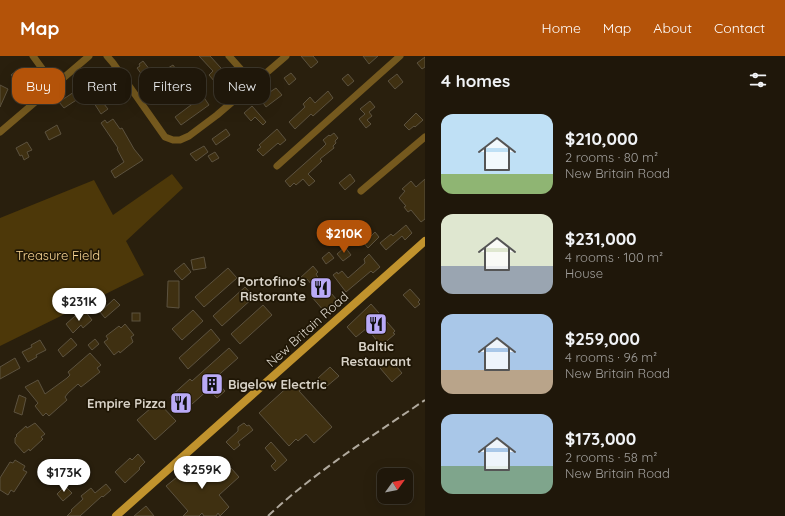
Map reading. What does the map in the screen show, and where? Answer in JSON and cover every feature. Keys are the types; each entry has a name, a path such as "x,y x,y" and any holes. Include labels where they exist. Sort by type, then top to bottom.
{"main road":[{"name":"New Britain Road","path":"116,516 425,241"}],"street":[{"path":"33,56 42,68"},
{"path":"65,76 89,56"},
{"path":"107,56 165,137 172,140 180,140 189,136 230,104"},
{"path":"229,56 240,68"},
{"path":"270,70 286,56"},
{"path":"277,166 400,56"},
{"path":"0,132 32,104"},
{"path":"361,191 425,136"}],"green space":[{"name":"Treasure Field","path":"172,174 183,188 126,241 144,275 0,346 0,218 94,180 113,215"}],"building":[{"path":"199,56 210,56 221,68 214,68 214,81 209,75 213,71"},
{"path":"301,56 313,56 318,62 311,68"},
{"path":"363,56 378,56 369,64"},
{"path":"425,57 425,67 422,69 417,63"},
{"path":"143,61 148,68 139,68 139,71 137,68 140,66 139,64"},
{"path":"173,65 175,68 168,68"},
{"path":"291,73 296,79 289,85 284,78"},
{"path":"348,74 354,81 348,86 342,79"},
{"path":"397,74 403,82 395,89 388,81"},
{"path":"0,85 8,89 0,107"},
{"path":"276,88 282,95 270,104 270,92"},
{"path":"328,91 333,98 313,116 311,114 295,129 289,122 305,107 303,104 310,97 315,103"},
{"path":"73,93 73,102 64,108 61,104 65,104 65,98"},
{"path":"206,100 209,105 181,125 175,117 192,104 206,104"},
{"path":"370,101 375,107 369,112 372,116 367,120 371,124 366,128 359,119 365,114 360,109"},
{"path":"95,104 104,104 108,109 101,114"},
{"path":"252,106 266,122 263,125 255,117 251,121 244,113"},
{"path":"416,113 423,120 409,130 404,125"},
{"path":"113,119 120,129 122,128 134,149 143,160 115,178 111,171 124,162 117,149 118,148 101,123 105,120 107,123"},
{"path":"57,125 61,134 49,140 45,132"},
{"path":"226,129 230,135 216,145 212,139"},
{"path":"277,129 286,140 280,145 278,143 263,156 257,150 261,147 259,145"},
{"path":"334,133 338,138 333,146 334,148 320,159 322,161 308,174 315,181 309,186 303,179 296,185 294,183 290,187 285,181 326,144 323,140"},
{"path":"27,142 32,150 27,152 29,157 24,160 16,148"},
{"path":"204,146 208,152 196,161 190,154"},
{"path":"215,152 219,158 212,162 208,156"},
{"path":"350,174 355,181 345,190 339,183"},
{"path":"425,179 425,219 421,222 411,210 408,212 404,207 406,206 399,198 405,191 402,189 411,181 416,187"},
{"path":"406,225 412,233 405,240 402,236 386,250 380,243 391,234 393,236"},
{"path":"375,232 379,237 368,248 364,243"},
{"path":"345,247 351,255 343,261 337,254"},
{"path":"329,252 334,258 326,264 322,258"},
{"path":"369,254 380,267 373,273 371,271 346,292 333,275 342,271 348,278 365,263 364,259"},
{"path":"204,257 206,268 193,270 191,260"},
{"path":"184,263 191,272 182,280 174,271"},
{"name":"Portofino's Ristorante","path":"313,266 318,272 316,274 323,286 324,285 337,300 324,311 311,296 317,291 307,279 303,284 299,279"},
{"path":"228,268 237,278 204,307 195,297"},
{"path":"168,281 179,281 179,308 167,307"},
{"path":"245,287 254,297 222,326 213,316"},
{"path":"410,289 420,300 418,302 420,304 415,308 403,295"},
{"path":"114,299 120,305 105,318 100,312"},
{"name":"Baltic Restaurant","path":"371,304 395,331 393,333 395,334 381,346 367,328 356,337 347,327"},
{"path":"263,305 272,315 240,344 231,334"},
{"path":"193,310 203,321 182,340 172,329"},
{"path":"85,311 92,320 83,328 81,325 73,333 66,324 75,316 77,318"},
{"path":"132,313 140,313 140,321 132,321"},
{"path":"125,324 134,335 131,337 133,342 120,353 119,351 114,355 104,342 108,339 106,336 119,326 121,328"},
{"path":"211,329 220,340 188,369 179,358"},
{"path":"71,338 77,345 63,357 58,350"},
{"path":"95,339 99,344 92,350 88,345"},
{"path":"40,340 46,350 36,355 37,357 28,362 22,352 32,347 31,345"},
{"path":"229,348 238,358 214,379 225,391 217,398 209,389 183,412 170,397 190,379 192,381"},
{"path":"90,353 101,365 97,368 100,372 81,387 78,384 65,397 67,400 49,416 46,413 43,416 35,406 38,403 25,387 38,380 45,394 67,378 70,375 68,372"},
{"path":"15,358 20,368 0,379 0,367"},
{"path":"390,359 402,373 392,382 380,368"},
{"path":"330,367 339,376 326,387 318,378"},
{"path":"292,383 296,387 298,385 302,389 299,391 332,427 314,443 306,434 298,441 296,439 289,446 259,413"},
{"path":"19,395 26,398 22,415 14,412"},
{"path":"158,402 176,421 155,440 137,420"},
{"path":"35,423 45,434 41,437 43,439 30,451 29,449 24,453 15,443 16,435 26,426 27,428"},
{"path":"244,423 247,426 249,425 253,430 238,442 240,445 234,450 226,442 238,431 238,427"},
{"path":"271,442 287,460 275,471 271,466 276,461 265,448"},
{"path":"138,454 145,462 139,468 140,469 125,483 115,472 130,458 132,460"},
{"path":"197,458 217,480 231,468 239,477 219,495 229,507 220,516 218,513 216,516 204,516 202,513 199,516 183,516 188,511 166,486 192,465 191,464"},
{"path":"15,460 25,466 23,470 27,472 14,492 11,490 8,495 0,490 0,478 10,462 13,463"},
{"path":"106,484 111,490 80,516 67,516 83,499 81,496 91,488 95,493"},
{"path":"65,486 72,493 63,501 57,494"},
{"path":"146,506 154,516 134,516"}],"railway":[{"path":"268,516 325,469 425,400"}],"place":[{"name":"Portofino's Ristorante","path":"321,288"},
{"name":"Baltic Restaurant","path":"376,324"},
{"name":"Bigelow Electric","path":"212,384"},
{"name":"Empire Pizza","path":"181,403"}]}
